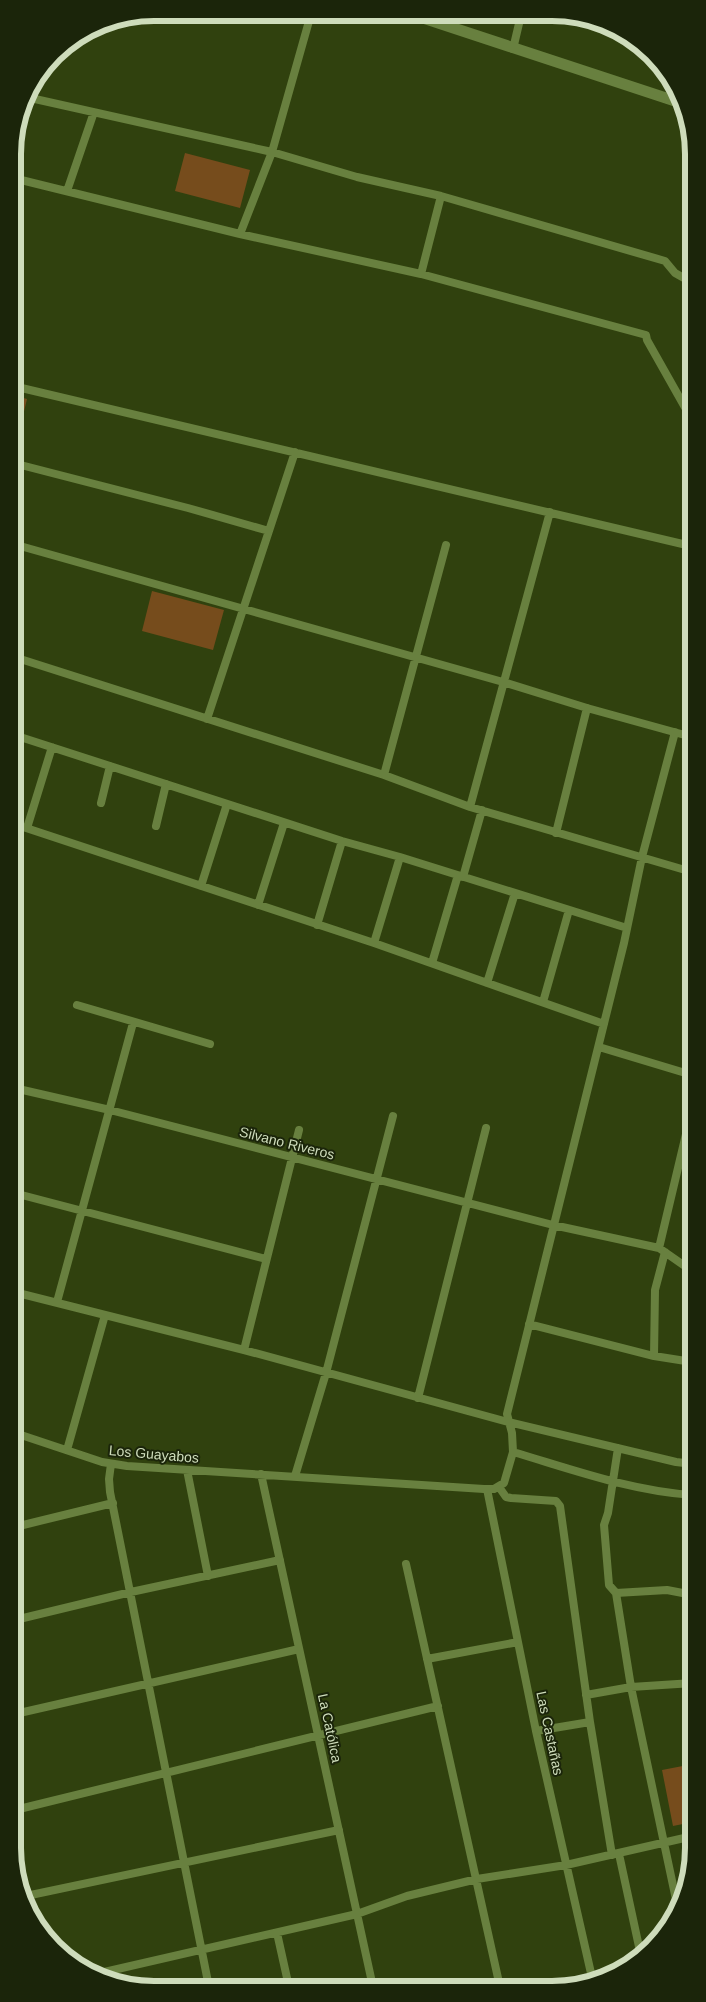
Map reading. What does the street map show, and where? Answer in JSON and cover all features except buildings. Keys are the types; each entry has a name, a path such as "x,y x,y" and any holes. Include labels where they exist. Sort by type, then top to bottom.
{"main road":[{"path":"433,21 674,101"}],"street":[{"path":"513,49 520,21"},
{"path":"240,234 272,152 309,22"},
{"path":"33,99 272,152 357,177 441,196 664,260 675,273 685,279"},
{"path":"67,191 94,112"},
{"path":"22,180 240,234 421,274 646,335 685,407"},
{"path":"421,274 441,196"},
{"path":"22,388 685,544"},
{"path":"206,719 295,452"},
{"path":"22,465 269,531"},
{"path":"470,807 550,512"},
{"path":"384,775 446,545"},
{"path":"22,546 685,734"},
{"path":"22,659 384,775 470,807 685,870"},
{"path":"556,833 587,708"},
{"path":"639,1949 615,1854 590,1722 560,1506 556,1502 506,1497 499,1487 504,1483 513,1452 512,1434 507,1414 599,1047 642,856 675,732"},
{"path":"22,737 342,842 400,857 627,928"},
{"path":"27,828 52,747"},
{"path":"101,803 110,766"},
{"path":"156,826 166,784"},
{"path":"201,886 227,804"},
{"path":"432,964 482,810"},
{"path":"258,905 284,823"},
{"path":"22,826 374,943 604,1024"},
{"path":"317,924 342,842"},
{"path":"374,943 400,857"},
{"path":"487,983 515,893"},
{"path":"543,1002 569,910"},
{"path":"77,1005 133,1023 210,1044"},
{"path":"57,1302 133,1023"},
{"path":"599,1047 684,1073"},
{"name":"Silvano Riveros","path":"21,1090 110,1110 554,1225 662,1250"},
{"path":"295,1476 326,1373 393,1116"},
{"path":"418,1398 486,1128"},
{"path":"244,1350 299,1130"},
{"path":"654,1356 655,1290 684,1145"},
{"path":"21,1195 266,1259"},
{"path":"662,1250 684,1266"},
{"path":"21,1294 244,1350 508,1422 684,1463"},
{"path":"67,1450 105,1315"},
{"path":"529,1324 654,1356 684,1361"},
{"name":"Los Guayabos","path":"21,1435 111,1464 487,1489 499,1487"},
{"path":"618,1448 608,1513 604,1525 609,1585 616,1593 631,1687 676,1898"},
{"path":"513,1452 613,1481 684,1495"},
{"path":"111,1464 109,1479 113,1503 208,1981"},
{"path":"188,1470 208,1576"},
{"name":"La Católica","path":"261,1474 372,1981"},
{"name":"Las Castañas","path":"487,1489 536,1731 591,1975"},
{"path":"21,1525 113,1503"},
{"path":"21,1619 131,1592 280,1560"},
{"path":"406,1564 499,1981"},
{"path":"616,1593 667,1590 684,1593"},
{"path":"427,1660 518,1642"},
{"path":"21,1713 300,1649"},
{"path":"586,1695 631,1687 684,1684"},
{"path":"21,1809 438,1706"},
{"path":"536,1731 590,1722"},
{"path":"30,1895 339,1830"},
{"path":"106,1972 357,1914 407,1896 476,1879 566,1865 684,1838"},
{"path":"277,1933 288,1981"}],"shaded area":[{"path":"185,153 250,170 240,208 175,191"},
{"path":"22,398 27,399 22,420"},
{"path":"152,591 224,610 213,650 142,631"},
{"path":"684,1766 684,1824 673,1826 662,1770"}]}
